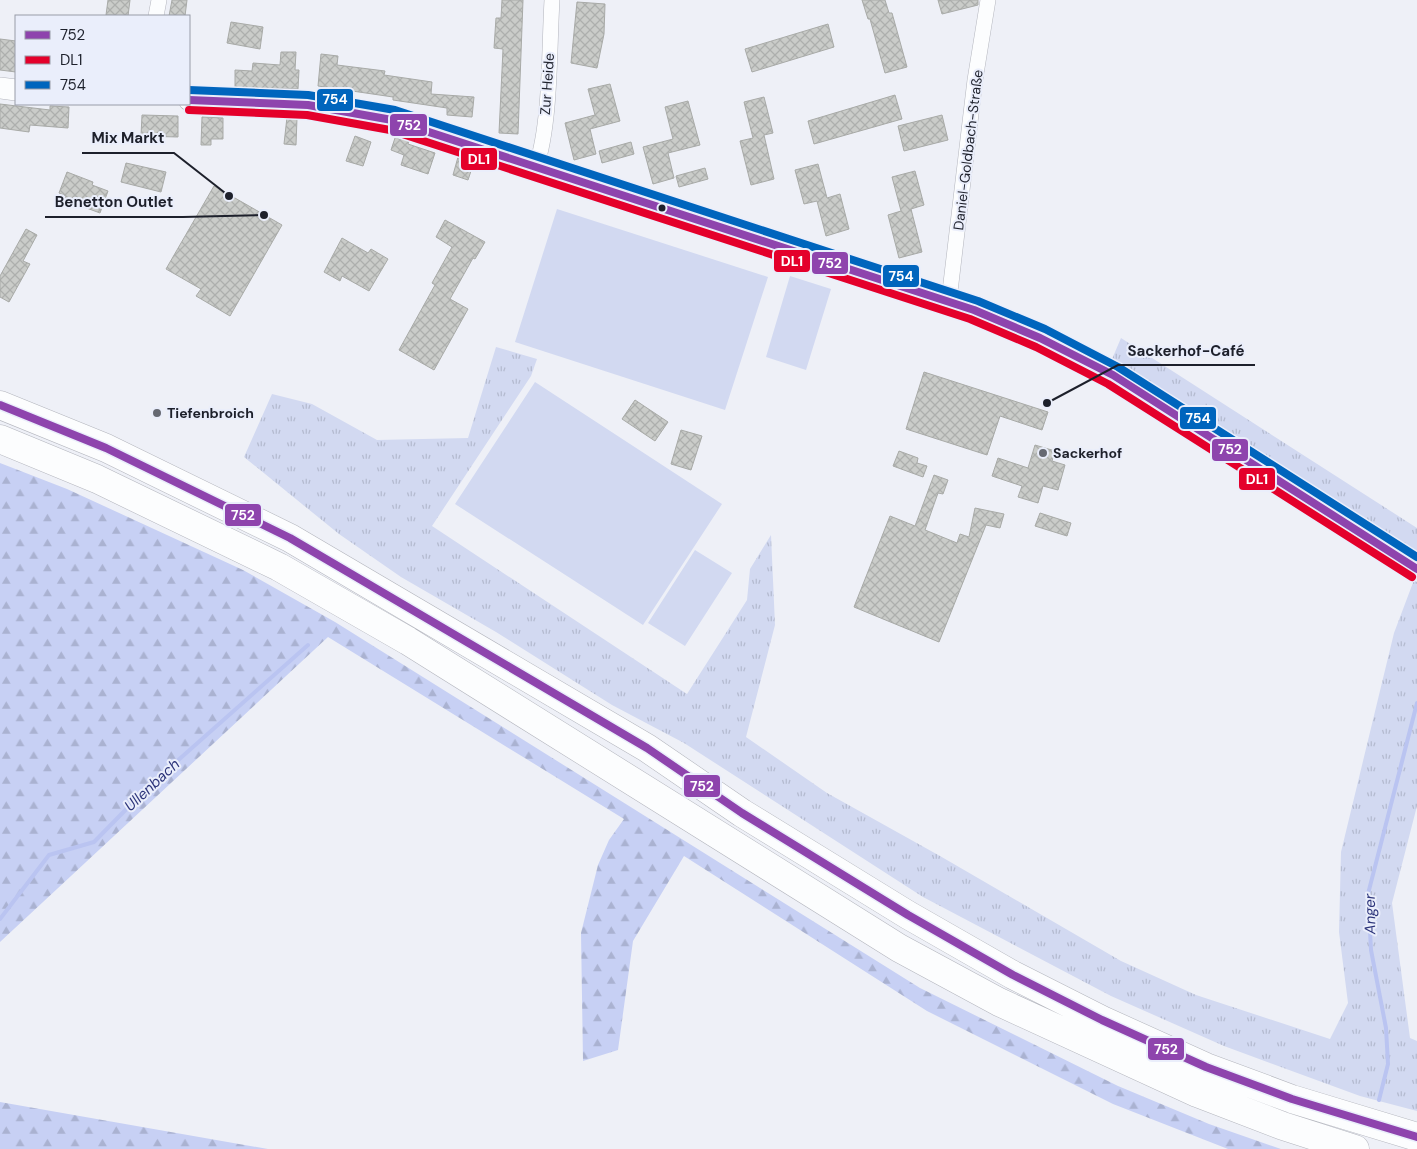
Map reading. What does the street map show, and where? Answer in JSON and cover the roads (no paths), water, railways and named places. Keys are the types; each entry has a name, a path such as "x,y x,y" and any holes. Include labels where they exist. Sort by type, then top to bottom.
{"highway":[{"path":"0,405 106,448 290,538 647,748 742,813 908,915 1013,975 1102,1020 1206,1067 1292,1099 1417,1137"},
{"path":"0,439 97,479 279,567 408,641 899,948 999,1002 1197,1093 1283,1126 1355,1149"}],"street":[{"path":"156,15 159,0"},
{"name":"Zur Heide","path":"536,167 541,151 544,128 552,0"},
{"name":"Daniel-Goldbach-Straße","path":"949,300 975,80 988,0"},
{"path":"0,88 15,90"},
{"path":"190,100 308,106 392,120 949,300 1040,338 1113,375 1417,569"}],"waterway":[{"name":"Ullenbach","path":"0,919 49,855 94,842 149,786 308,645"},
{"name":"Anger","path":"1379,1100 1388,1064 1386,1028 1371,950 1368,894 1417,703"}],"place":[{"name":"Mix Markt","path":"229,196"},
{"name":"Benetton Outlet","path":"264,215"},
{"name":"Sackerhof-Café","path":"1047,403"},
{"name":"Tiefenbroich","path":"157,413"},
{"name":"Sackerhof","path":"1043,453"}]}
